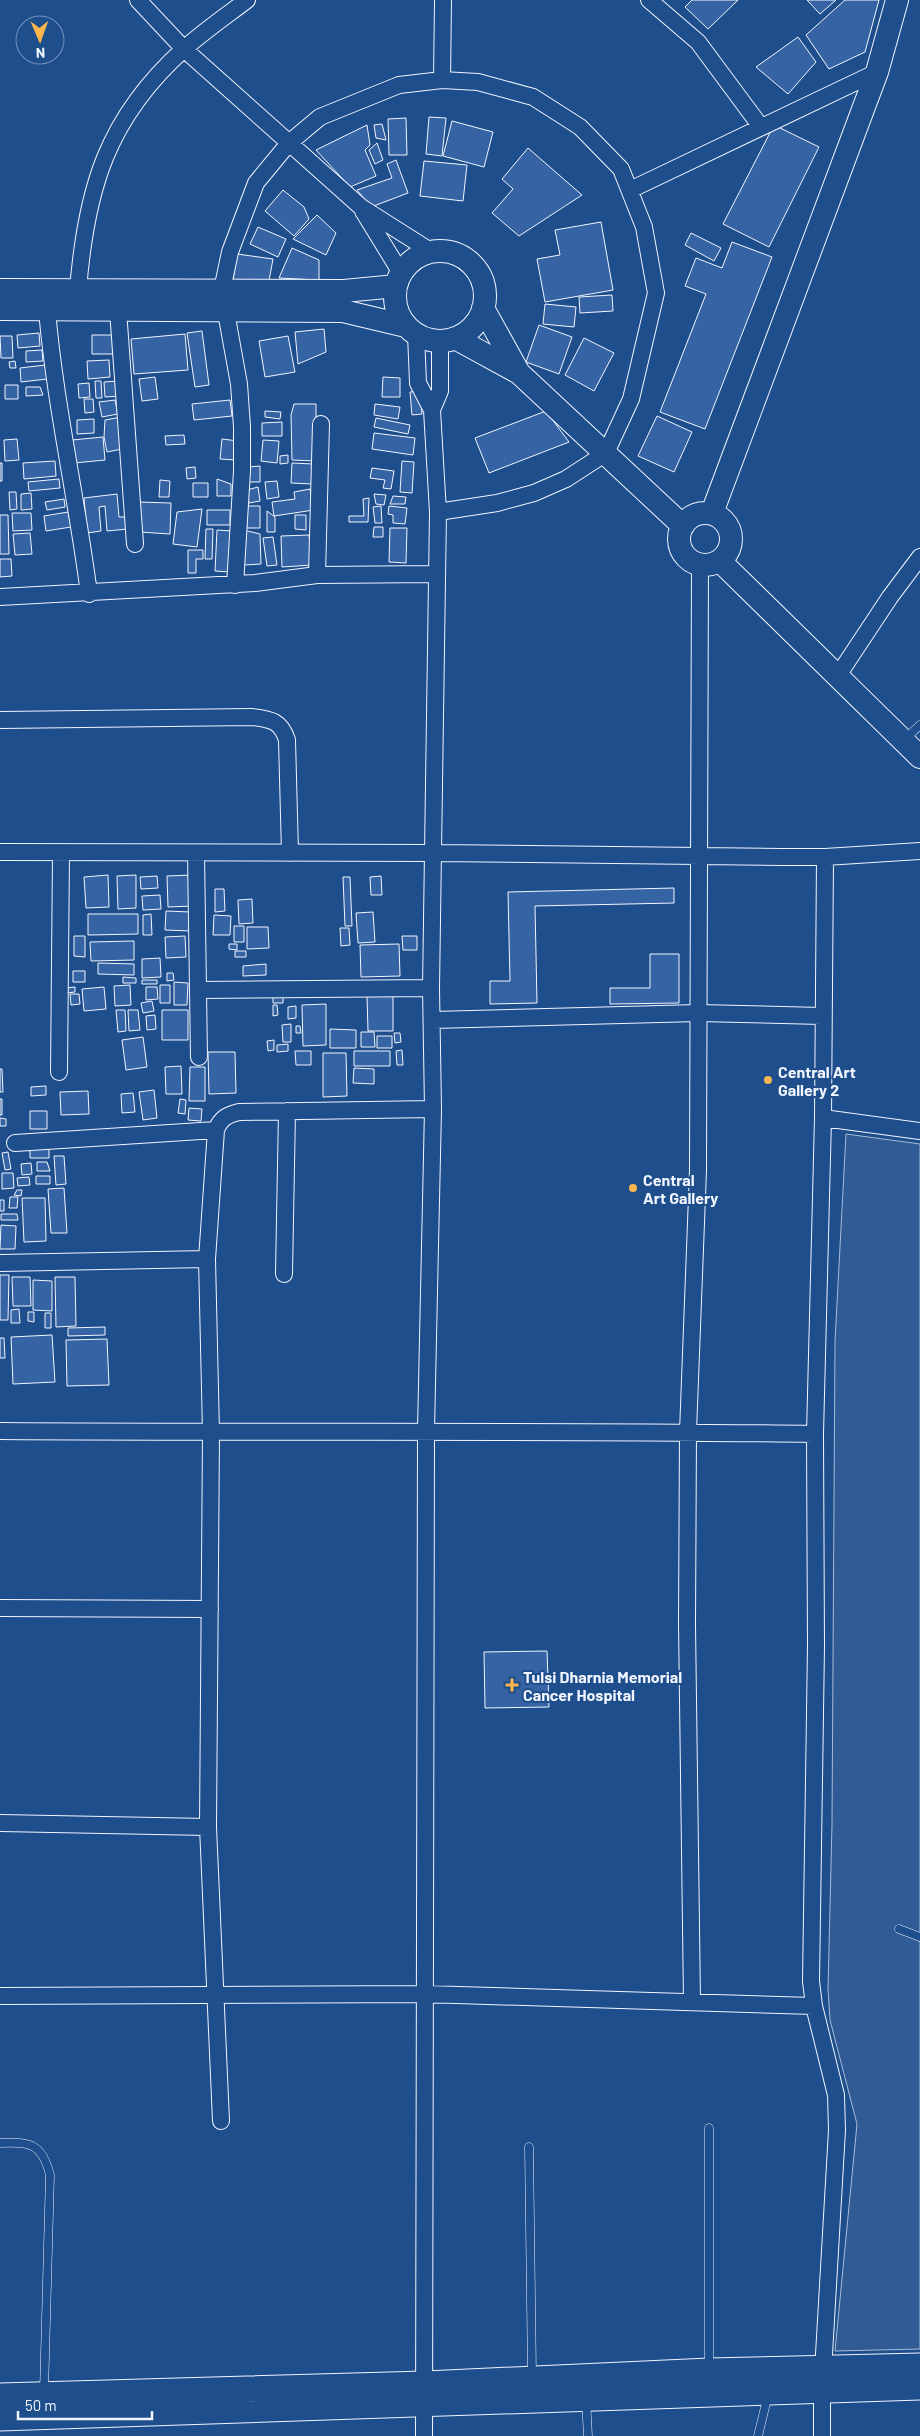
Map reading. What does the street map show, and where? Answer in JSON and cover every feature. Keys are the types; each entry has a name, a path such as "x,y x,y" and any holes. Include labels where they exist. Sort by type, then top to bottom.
{"main road":[{"path":"0,2396 44,2394 425,2394 586,2398 769,2391 822,2379 920,2366"},
{"path":"0,2418 425,2394 532,2378 709,2371 920,2387"}],"street":[{"path":"138,0 184,48 361,207 432,252 454,254 473,266 483,286 483,308 473,327 447,340"},
{"path":"78,290 82,245 90,201 107,149 127,113 152,81 184,48 248,0"},
{"path":"442,80 443,0"},
{"path":"649,0 698,42 761,127"},
{"path":"712,513 877,72 897,0"},
{"path":"630,190 877,72"},
{"path":"235,585 242,471 242,426 239,384 225,300 230,252 256,183 289,143 320,117 399,85 442,80 478,82 533,97 580,127 621,169 644,227 656,293 632,399 606,452 566,479 534,493 497,503 438,512"},
{"path":"361,207 398,279"},
{"path":"424,2436 426,1430 432,1109 431,988 438,512 432,410 418,383 411,330 398,314 394,299 398,279 413,260 432,252"},
{"path":"0,309 118,310 344,291 398,279"},
{"path":"0,290 78,290 225,300 343,311 447,340 519,372"},
{"path":"483,308 519,372 606,452 682,526"},
{"path":"47,310 54,380 82,536 89,594"},
{"path":"118,310 135,544"},
{"path":"432,410 440,391 447,340"},
{"path":"317,575 321,424"},
{"path":"701,513 712,513 721,517 728,524 732,534 732,544 728,554 710,563 690,561 683,554 679,544 679,533 682,526 691,517 701,513"},
{"path":"837,677 920,557"},
{"path":"710,563 837,677 920,757"},
{"path":"692,2002 687,1634 688,1432 698,1170 698,855 710,563"},
{"path":"0,597 89,594 235,585 317,575 436,574"},
{"path":"0,720 252,717 271,719 279,723 288,740 290,853"},
{"path":"0,852 61,854 434,853 826,857 920,850"},
{"path":"196,853 199,1057"},
{"path":"59,1072 61,854"},
{"path":"822,2436 822,2379 837,2130 836,2095 814,2006 811,1981 816,1646 815,1434 823,1118 822,1016 826,857"},
{"path":"198,990 431,988"},
{"path":"432,1020 698,1014 822,1016"},
{"path":"221,2122 208,1827 211,1433 207,1259 216,1130 227,1114 239,1112 432,1109"},
{"path":"284,1274 286,1111"},
{"path":"823,1118 920,1131"},
{"path":"15,1142 216,1130"},
{"path":"0,1263 207,1259"},
{"path":"0,1431 211,1433 426,1430 815,1434"},
{"path":"0,1608 210,1609"},
{"path":"0,1823 208,1827"},
{"path":"0,1996 216,1997 425,1994 814,2006"}],"lane":[{"path":"904,740 920,724"},
{"path":"899,1929 920,1937"},
{"path":"709,2128 709,2371"},
{"path":"0,2143 22,2142 33,2146 46,2162 50,2175 44,2394"},
{"path":"529,2147 532,2378"},
{"path":"758,2436 769,2391"},
{"path":"586,2398 588,2436"}],"shaded area":[{"path":"846,1134 920,1144 920,2349 835,2351 857,2124 830,2020 828,1989 832,1824 835,1341"}],"building":[{"path":"692,0 738,0 708,29 685,7"},
{"path":"807,0 836,0 820,14"},
{"path":"845,0 879,0 865,52 829,69 806,35"},
{"path":"798,37 816,62 788,94 756,67"},
{"path":"429,117 446,118 442,156 426,154"},
{"path":"406,118 407,155 389,155 388,119"},
{"path":"452,121 493,132 484,167 443,156"},
{"path":"382,124 386,140 376,138 374,125"},
{"path":"367,125 370,145 365,150 376,176 350,187 316,150"},
{"path":"774,125 819,147 769,247 723,224"},
{"path":"377,143 383,160 375,164 369,150"},
{"path":"528,148 582,195 519,236 492,213 513,189 502,179"},
{"path":"396,160 408,193 371,207 357,190 392,178 387,164"},
{"path":"424,161 467,165 463,201 420,196"},
{"path":"283,190 304,207 309,219 294,236 265,211"},
{"path":"317,215 336,233 326,255 293,239"},
{"path":"601,222 613,290 545,302 537,259 560,255 555,230"},
{"path":"258,227 286,239 278,257 250,244"},
{"path":"691,233 721,248 714,261 685,245"},
{"path":"732,242 772,257 705,429 660,412 706,294 685,286 696,258 722,268"},
{"path":"292,248 319,260 319,280 279,278"},
{"path":"237,254 273,259 268,286 233,281"},
{"path":"612,295 613,311 580,313 579,297"},
{"path":"545,304 576,307 574,327 543,324"},
{"path":"539,325 572,337 559,374 526,362"},
{"path":"324,329 326,352 298,364 295,332"},
{"path":"202,331 209,385 195,387 187,333"},
{"path":"39,333 40,346 18,348 17,335"},
{"path":"185,334 188,370 134,374 131,339"},
{"path":"92,335 115,335 116,354 92,354"},
{"path":"0,336 12,336 13,358 1,358"},
{"path":"288,336 295,372 265,377 259,341"},
{"path":"584,338 614,353 594,391 565,375"},
{"path":"42,350 43,361 26,362 26,351"},
{"path":"109,360 110,377 88,379 87,361"},
{"path":"15,361 16,368 10,368 9,362"},
{"path":"45,365 47,379 21,382 20,368"},
{"path":"155,377 158,399 142,401 139,379"},
{"path":"383,377 400,378 400,397 382,397"},
{"path":"95,381 101,381 102,398 96,398"},
{"path":"119,381 120,396 105,397 104,382"},
{"path":"89,383 90,397 79,398 78,384"},
{"path":"5,385 18,385 18,399 5,399"},
{"path":"26,387 40,387 43,395 26,396"},
{"path":"420,391 422,414 412,415 410,392"},
{"path":"84,399 93,399 94,412 85,413"},
{"path":"115,400 118,414 102,417 99,402"},
{"path":"230,400 232,416 194,420 192,404"},
{"path":"294,404 316,404 316,461 292,460 291,415"},
{"path":"375,404 400,407 398,419 374,415"},
{"path":"265,411 281,412 280,419 265,417"},
{"path":"546,411 569,442 489,473 475,438"},
{"path":"657,416 692,432 674,472 638,456"},
{"path":"121,417 127,448 107,452 104,437 105,420"},
{"path":"376,418 410,425 408,434 374,427"},
{"path":"94,419 94,433 77,434 77,420"},
{"path":"282,422 282,436 262,436 262,423"},
{"path":"374,433 415,438 413,455 372,449"},
{"path":"184,435 185,444 166,445 165,436"},
{"path":"103,437 105,460 74,463 72,440"},
{"path":"17,439 19,460 5,461 4,440"},
{"path":"222,439 238,441 236,460 220,459"},
{"path":"263,440 279,441 277,463 261,461"},
{"path":"288,455 288,463 280,464 280,456"},
{"path":"55,461 56,476 24,479 23,463"},
{"path":"402,461 414,462 412,493 400,492"},
{"path":"0,463 2,463 2,481 0,481"},
{"path":"292,463 313,464 312,484 291,483"},
{"path":"260,466 260,482 248,482 248,467"},
{"path":"195,467 196,478 187,479 186,468"},
{"path":"372,468 394,471 391,489 383,488 385,480 370,478"},
{"path":"59,479 60,488 29,491 28,482"},
{"path":"217,479 231,484 231,496 217,496"},
{"path":"160,480 170,481 169,497 159,497"},
{"path":"277,481 279,497 267,499 265,482"},
{"path":"193,483 208,483 208,497 193,497"},
{"path":"258,487 260,501 249,503 247,490"},
{"path":"310,489 314,510 274,516 272,502 295,499 294,492"},
{"path":"9,492 16,492 17,509 10,510"},
{"path":"31,493 32,509 21,510 21,494"},
{"path":"117,494 119,517 127,517 128,529 107,531 105,506 99,507 101,531 87,533 84,498"},
{"path":"374,494 386,495 384,505 376,504"},
{"path":"393,496 406,497 405,504 390,504"},
{"path":"369,498 368,522 349,522 349,516 364,516 363,499"},
{"path":"64,499 65,507 47,510 45,502"},
{"path":"138,502 171,503 170,534 139,532"},
{"path":"243,506 260,506 260,528 243,528"},
{"path":"381,506 382,523 375,523 373,507"},
{"path":"389,506 407,508 405,524 393,523 393,515 388,514"},
{"path":"202,509 197,547 173,544 177,512"},
{"path":"207,510 230,510 230,525 207,525"},
{"path":"267,511 275,517 275,532 267,532"},
{"path":"68,512 71,527 46,531 44,516"},
{"path":"12,513 31,513 32,530 13,531"},
{"path":"0,515 8,515 9,554 0,554"},
{"path":"295,515 306,515 306,530 295,529"},
{"path":"374,527 383,527 383,537 373,537"},
{"path":"390,528 407,528 406,563 389,562"},
{"path":"206,529 213,529 212,559 205,559"},
{"path":"217,530 233,531 230,572 215,571"},
{"path":"243,530 260,534 261,564 244,565"},
{"path":"30,533 32,554 15,555 13,534"},
{"path":"309,535 312,565 282,567 281,536"},
{"path":"273,537 277,565 267,566 263,538"},
{"path":"188,550 203,550 203,559 196,559 196,573 188,573"},
{"path":"0,559 11,559 12,576 0,577"},
{"path":"108,875 109,907 86,908 84,877"},
{"path":"136,875 136,908 118,909 117,876"},
{"path":"192,875 193,906 168,907 167,876"},
{"path":"157,876 158,888 141,889 140,877"},
{"path":"381,876 382,895 371,895 370,877"},
{"path":"343,877 350,877 352,926 345,926"},
{"path":"674,888 674,903 535,906 537,1003 490,1004 490,981 510,981 508,892"},
{"path":"215,889 224,889 225,911 215,912"},
{"path":"160,895 161,909 143,910 142,896"},
{"path":"252,899 253,923 239,924 238,900"},
{"path":"166,911 191,912 191,931 165,930"},
{"path":"373,912 375,942 358,943 356,913"},
{"path":"88,914 138,914 138,934 88,935"},
{"path":"151,914 152,935 143,935 143,915"},
{"path":"214,915 231,916 230,935 213,935"},
{"path":"234,926 244,926 244,942 234,942"},
{"path":"247,927 268,927 269,948 247,949"},
{"path":"340,928 349,928 350,945 341,946"},
{"path":"74,936 85,936 85,957 74,956"},
{"path":"185,936 186,957 166,958 165,937"},
{"path":"402,936 417,936 417,950 403,950"},
{"path":"134,941 134,960 91,961 90,942"},
{"path":"229,944 237,944 237,950 229,949"},
{"path":"399,944 400,976 361,977 360,945"},
{"path":"235,951 246,951 246,957 235,957"},
{"path":"650,954 679,954 679,1003 610,1004 610,988 650,988"},
{"path":"160,958 161,977 142,978 142,959"},
{"path":"98,963 134,964 134,975 98,974"},
{"path":"266,964 266,975 243,976 243,966"},
{"path":"73,971 85,971 85,982 73,982"},
{"path":"167,973 173,973 174,980 167,981"},
{"path":"123,977 136,978 136,983 123,983"},
{"path":"142,980 157,980 157,984 142,984"},
{"path":"174,982 188,983 187,1005 174,1005"},
{"path":"130,985 131,1005 115,1006 114,986"},
{"path":"160,985 170,985 170,1003 160,1003"},
{"path":"75,987 75,992 67,993 66,988"},
{"path":"104,987 106,1009 84,1011 82,989"},
{"path":"146,987 157,987 158,999 146,1000"},
{"path":"70,994 79,994 80,1004 71,1005"},
{"path":"273,995 283,995 283,1003 273,1003"},
{"path":"393,995 393,1031 368,1031 367,996"},
{"path":"152,1001 154,1011 143,1013 141,1003"},
{"path":"326,1004 326,1045 303,1046 302,1005"},
{"path":"273,1005 277,1005 278,1015 273,1016"},
{"path":"296,1006 296,1018 288,1019 288,1007"},
{"path":"116,1010 125,1010 126,1031 118,1032"},
{"path":"128,1010 138,1010 140,1030 129,1031"},
{"path":"162,1010 188,1010 188,1040 162,1040"},
{"path":"155,1015 156,1029 147,1030 146,1016"},
{"path":"291,1024 291,1042 283,1042 282,1025"},
{"path":"296,1026 300,1026 301,1033 296,1033"},
{"path":"330,1029 356,1030 356,1048 330,1048"},
{"path":"361,1032 374,1032 375,1047 361,1047"},
{"path":"394,1033 400,1033 401,1042 395,1043"},
{"path":"377,1036 392,1036 392,1048 377,1048"},
{"path":"143,1037 147,1067 126,1070 122,1040"},
{"path":"274,1040 274,1050 268,1051 267,1041"},
{"path":"288,1044 288,1051 277,1052 277,1045"},
{"path":"402,1050 403,1065 397,1065 396,1051"},
{"path":"295,1051 311,1051 311,1065 296,1065"},
{"path":"354,1051 390,1051 390,1066 354,1066"},
{"path":"208,1052 235,1052 236,1093 209,1094"},
{"path":"323,1053 346,1053 347,1096 323,1097"},
{"path":"181,1066 182,1094 166,1094 165,1067"},
{"path":"190,1067 205,1067 205,1101 189,1101"},
{"path":"354,1068 374,1069 374,1084 353,1083"},
{"path":"0,1069 2,1069 3,1092 0,1092"},
{"path":"46,1086 46,1095 31,1096 31,1087"},
{"path":"154,1090 157,1118 143,1120 139,1092"},
{"path":"88,1091 89,1114 61,1115 60,1092"},
{"path":"133,1093 135,1112 122,1113 121,1094"},
{"path":"0,1099 2,1099 2,1115 0,1115"},
{"path":"180,1099 186,1100 185,1114 178,1113"},
{"path":"189,1108 202,1109 201,1121 188,1120"},
{"path":"30,1111 47,1111 47,1129 30,1129"},
{"path":"0,1118 6,1119 6,1126 0,1126"},
{"path":"49,1145 49,1158 30,1158 30,1146"},
{"path":"8,1152 11,1169 5,1170 2,1153"},
{"path":"54,1156 64,1156 66,1184 56,1185"},
{"path":"37,1162 47,1162 50,1171 37,1171"},
{"path":"31,1163 32,1174 22,1175 21,1164"},
{"path":"2,1173 13,1173 14,1188 2,1189"},
{"path":"36,1176 50,1176 50,1184 36,1184"},
{"path":"29,1177 30,1185 18,1186 17,1178"},
{"path":"64,1188 67,1233 51,1233 48,1189"},
{"path":"17,1190 22,1190 21,1196 14,1195"},
{"path":"10,1197 18,1197 17,1208 9,1208"},
{"path":"22,1198 45,1198 46,1241 24,1242"},
{"path":"0,1200 4,1200 4,1211 0,1211"},
{"path":"1,1214 17,1214 18,1220 1,1220"},
{"path":"1,1225 16,1226 15,1249 0,1249"},
{"path":"0,1275 9,1275 8,1320 0,1320"},
{"path":"12,1277 30,1277 31,1306 13,1306"},
{"path":"55,1277 75,1277 76,1326 56,1327"},
{"path":"33,1280 52,1281 52,1311 33,1310"},
{"path":"19,1309 20,1323 11,1323 11,1310"},
{"path":"28,1312 34,1312 34,1322 28,1321"},
{"path":"45,1313 51,1313 51,1328 45,1328"},
{"path":"105,1327 105,1335 68,1336 68,1328"},
{"path":"52,1335 55,1382 13,1384 11,1337"},
{"path":"0,1338 4,1338 5,1358 0,1358"},
{"path":"107,1339 109,1385 67,1386 66,1340"},
{"path":"547,1651 549,1707 485,1708 484,1652"}],"place":[{"name":"Central Art Gallery 2","path":"768,1080"},
{"name":"Central Art Gallery","path":"633,1188"},
{"name":"Tulsi Dharnia Memorial Cancer Hospital","path":"512,1685"}]}
